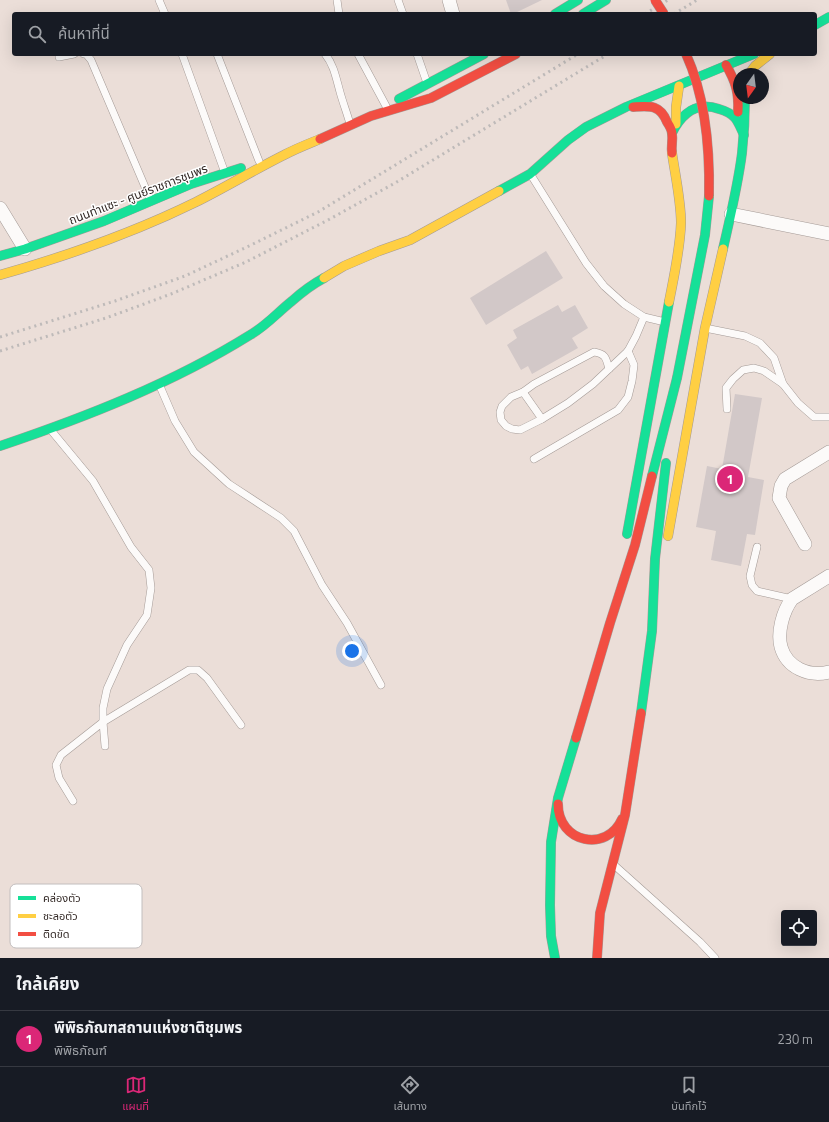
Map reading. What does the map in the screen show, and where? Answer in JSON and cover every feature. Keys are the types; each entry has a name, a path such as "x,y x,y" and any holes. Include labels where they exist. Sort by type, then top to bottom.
{"main road":[{"path":"556,12 561,5 562,0"},
{"path":"557,12 578,0"},
{"path":"586,12 606,0"},
{"path":"655,0 663,12"},
{"path":"817,24 829,17"},
{"path":"371,116 386,106 427,84 466,59 477,56"},
{"path":"371,116 431,98 456,87 512,56"},
{"path":"555,958 550,904 552,826 558,798 610,623 635,545 677,378 706,228 710,161 699,90 687,56"},
{"path":"0,446 50,429 181,374 251,335 269,322 304,291 344,266 410,240 530,174 568,140 586,127 626,107 749,56"},
{"path":"753,68 767,56"},
{"path":"726,65 737,87 737,121"},
{"path":"610,623 679,250 681,222 671,145 679,86"},
{"path":"666,546 705,328 731,214 742,155 745,104"},
{"path":"626,107 649,106 658,109 674,129"},
{"path":"674,129 686,113 704,106 716,107 733,116 744,136"},
{"name":"ถนนท่าแซะ - ศูนย์ราชการชุมพร","path":"0,275 36,265 112,239 159,219 196,202 285,154 371,116"},
{"name":"ถนนท่าแซะ - ศูนย์ราชการชุมพร","path":"0,256 104,222 191,184 259,161 285,154"},
{"path":"25,249 36,265"},
{"path":"652,631 655,559 677,378"},
{"path":"597,958 600,913 625,815 641,715 652,631 664,562"},
{"path":"558,798 560,820 566,829 574,836 584,839 594,840 613,832 625,815"}],"street":[{"path":"449,0 452,12"},
{"path":"0,208 25,249"},
{"path":"731,214 829,234"},
{"path":"805,544 779,498 781,486 785,479 829,452"},
{"path":"829,576 792,599 784,614 780,632 781,646 789,661 799,669 812,674 829,672"}],"lane":[{"path":"159,0 164,12"},
{"path":"337,0 339,12"},
{"path":"398,0 402,12"},
{"path":"59,57 64,56"},
{"path":"88,56 91,60 152,202"},
{"path":"183,56 225,173"},
{"path":"218,56 259,161"},
{"path":"326,56 336,75 339,91 350,125"},
{"path":"359,56 386,106"},
{"path":"418,56 427,84"},
{"path":"530,174 586,263 604,286 624,304 644,317 665,322"},
{"path":"609,369 606,358 601,353 594,352 534,384 523,392 511,397 502,406 500,412 501,420 512,430 520,430 568,403 593,384 609,369 628,350 644,317"},
{"path":"705,328 744,336 760,343 774,358 783,384"},
{"path":"534,459 618,410 628,397 632,381 634,365 628,350"},
{"path":"727,409 726,388 742,370 754,368 764,370 783,384 798,403 814,417 829,417"},
{"path":"159,384 175,421 194,452 229,484 281,518 294,531 322,585 347,623 381,685"},
{"path":"523,392 542,419"},
{"path":"50,429 93,481 131,548 149,570 151,588 147,615 127,645 107,689 102,722 105,746"},
{"path":"757,547 750,576 752,585 757,591 792,599"},
{"path":"73,802 59,778 56,765 61,755 102,722 189,670 198,670 207,678 241,725"},
{"path":"612,863 700,942 715,958"}],"building":[{"path":"506,0 542,0 517,12 510,12"},
{"path":"546,251 563,278 486,325 470,298"},
{"path":"558,305 562,312 575,305 588,328 572,338 578,348 532,374 528,366 521,370 507,345 517,338 513,330"},
{"path":"735,394 762,398 748,477 764,480 755,535 747,534 741,566 711,560 716,531 696,527 707,466 722,469"}],"railway":[{"path":"648,12 668,0"},
{"path":"677,12 697,0"},
{"path":"0,337 115,301 185,276 249,246 318,212 575,56"},
{"path":"0,351 106,318 171,294 246,262 328,220 395,183 605,56"}],"traffic: fast":[{"path":"558,12 578,0"},
{"path":"586,12 606,0"},
{"path":"817,24 829,17"},
{"path":"399,99 480,56"},
{"path":"499,191 530,174 568,140 586,127 626,107 749,56"},
{"path":"723,249 734,201 742,153 745,104"},
{"path":"672,133 680,120 691,110 711,107 730,113 739,124 744,135"},
{"path":"0,256 25,249 104,221 191,184 241,168"},
{"path":"677,378 705,235 709,196"},
{"path":"0,446 97,411 191,369 256,331 304,291 324,278"},
{"path":"627,534 669,302"},
{"path":"652,476 677,378"},
{"path":"641,713 652,631 655,559 666,463"},
{"path":"555,958 551,936 551,842 558,798 576,738"}],"traffic: slow":[{"path":"754,68 768,56"},
{"path":"676,124 676,107 679,86"},
{"path":"0,275 75,252 148,224 196,202 288,153 320,139"},
{"path":"669,302 678,253 681,223 679,197 672,153"},
{"path":"324,278 344,266 410,240 499,191"},
{"path":"668,536 705,328 723,249"}],"traffic: jam":[{"path":"655,0 663,12"},
{"path":"320,139 371,116 431,98 512,56"},
{"path":"687,56 698,88 705,124 709,160 709,196"},
{"path":"726,65 736,88 738,112"},
{"path":"633,107 653,107 661,112 672,131 672,153"},
{"path":"576,738 635,545 652,476"},
{"path":"597,958 600,913 625,815 641,713"},
{"path":"558,804 560,817 566,828 574,835 584,839 595,839 606,836 615,830 622,819"}],"place":[{"name":"พิพิธภัณฑสถานแห่งชาติชุมพร","path":"730,479"}]}
